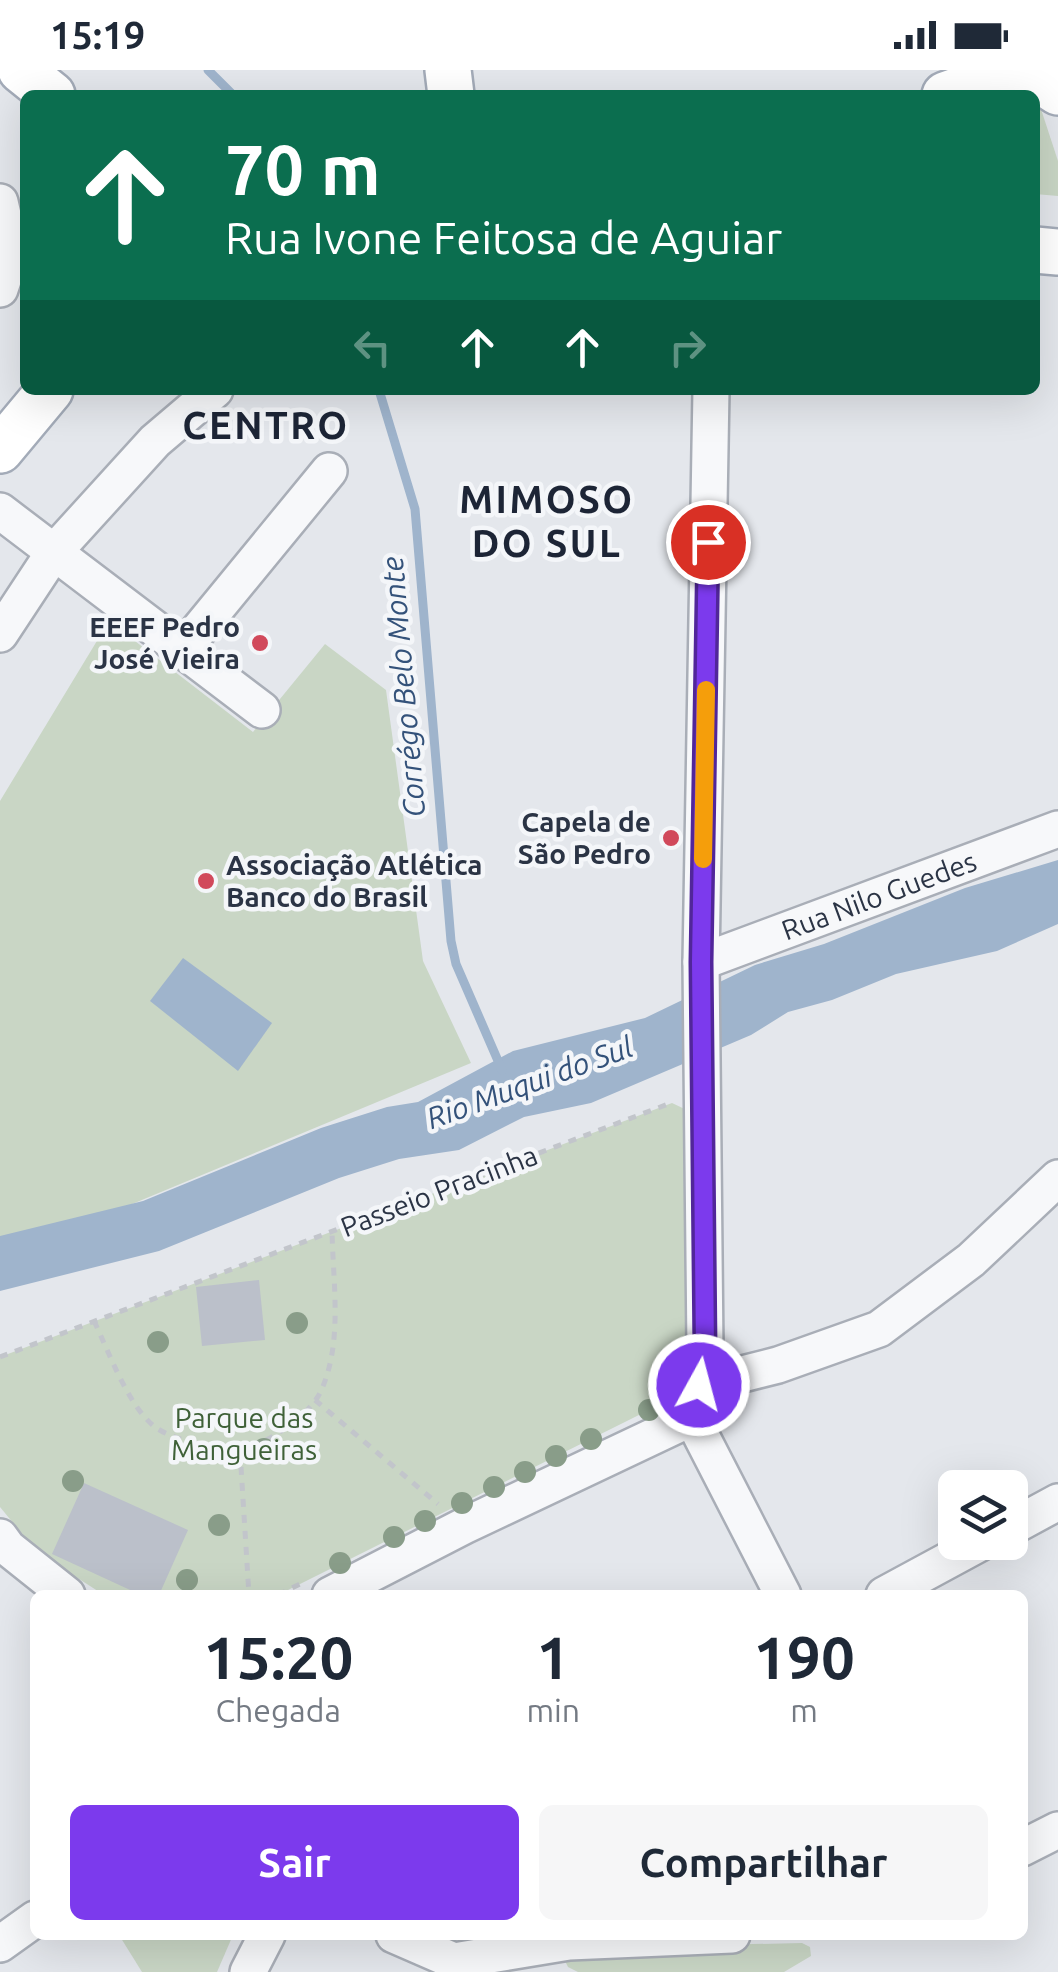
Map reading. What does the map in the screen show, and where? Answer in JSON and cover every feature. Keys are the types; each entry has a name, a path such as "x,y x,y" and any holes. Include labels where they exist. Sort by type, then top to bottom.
{"main road":[{"path":"21,70 46,90"},
{"path":"958,90 1014,70"},
{"path":"1024,70 1058,92"},
{"path":"0,450 46,395"}],"street":[{"path":"0,202 9,236 8,266 0,289"},
{"path":"0,634 54,552 155,441 208,395"},
{"path":"711,395 701,962 692,1099 705,1350 696,1401 781,1590"},
{"path":"183,649 330,471"},
{"path":"0,511 262,710"},
{"name":"Rua Nilo Guedes","path":"701,962 1058,829"},
{"path":"340,1590 696,1401 778,1365 879,1329 972,1260 1058,1178"},
{"path":"1028,1518 1058,1502"},
{"path":"0,1537 61,1590"},
{"path":"893,1590 949,1560"},
{"path":"1028,1845 1058,1830"},
{"path":"0,1944 30,1923"},
{"path":"248,1972 264,1940"},
{"path":"404,1940 457,1966 499,1951 616,1940"},
{"path":"499,1951 542,1972"}],"path":[{"name":"Passeio Pracinha","path":"0,1356 672,1102 692,1099"},
{"path":"94,1321 131,1397 156,1427 189,1441 240,1451 294,1424 320,1394 335,1349 332,1231"},
{"path":"315,1400 464,1526"},
{"path":"240,1451 249,1590"}],"green space":[{"path":"1040,106 1058,161 1058,196 1040,194"},
{"name":"Associação Atlética Banco do Brasil","path":"109,621 253,732 325,644 386,690 423,961 471,1063 0,1259 0,801"},
{"name":"Parque das Mangueiras","path":"672,1103 691,1112 690,1357 674,1387 649,1410 288,1590 96,1590 37,1552 0,1507 0,1357"},
{"path":"122,1940 231,1940 217,1972 142,1972"},
{"path":"802,1943 810,1947 811,1956 784,1972 578,1972 565,1961 575,1948"}],"water":[{"name":"Rio Muqui do Sul","path":"1058,860 1058,924 997,951 896,974 832,1000 788,1012 751,1035 591,1103 524,1117 459,1150 399,1159 339,1178 159,1251 0,1291 0,1236 143,1201 321,1128 387,1107 418,1102 513,1051 645,1018 755,965 824,944 965,888"},
{"path":"183,958 272,1023 238,1071 150,1001"}],"building":[{"path":"259,1280 265,1340 202,1346 196,1287"},
{"path":"84,1483 188,1530 161,1590 130,1590 52,1554"}],"waterway":[{"name":"Corrégo Belo Monte","path":"208,70 228,90"},
{"name":"Corrégo Belo Monte","path":"381,395 415,509 451,941 456,964 502,1070"}],"slow traffic":[{"path":"703,859 706,690"}],"place":[{"name":"EEEF Pedro José Vieira","path":"260,643"},
{"name":"Capela de São Pedro","path":"671,838"},
{"name":"Associação Atlética Banco do Brasil","path":"206,881"}],"district":[{"name":"CENTRO","path":"266,426"},
{"name":"MIMOSO DO SUL","path":"547,522"}],"route":[{"path":"699,1385 705,1350 701,962 708,542"}]}
